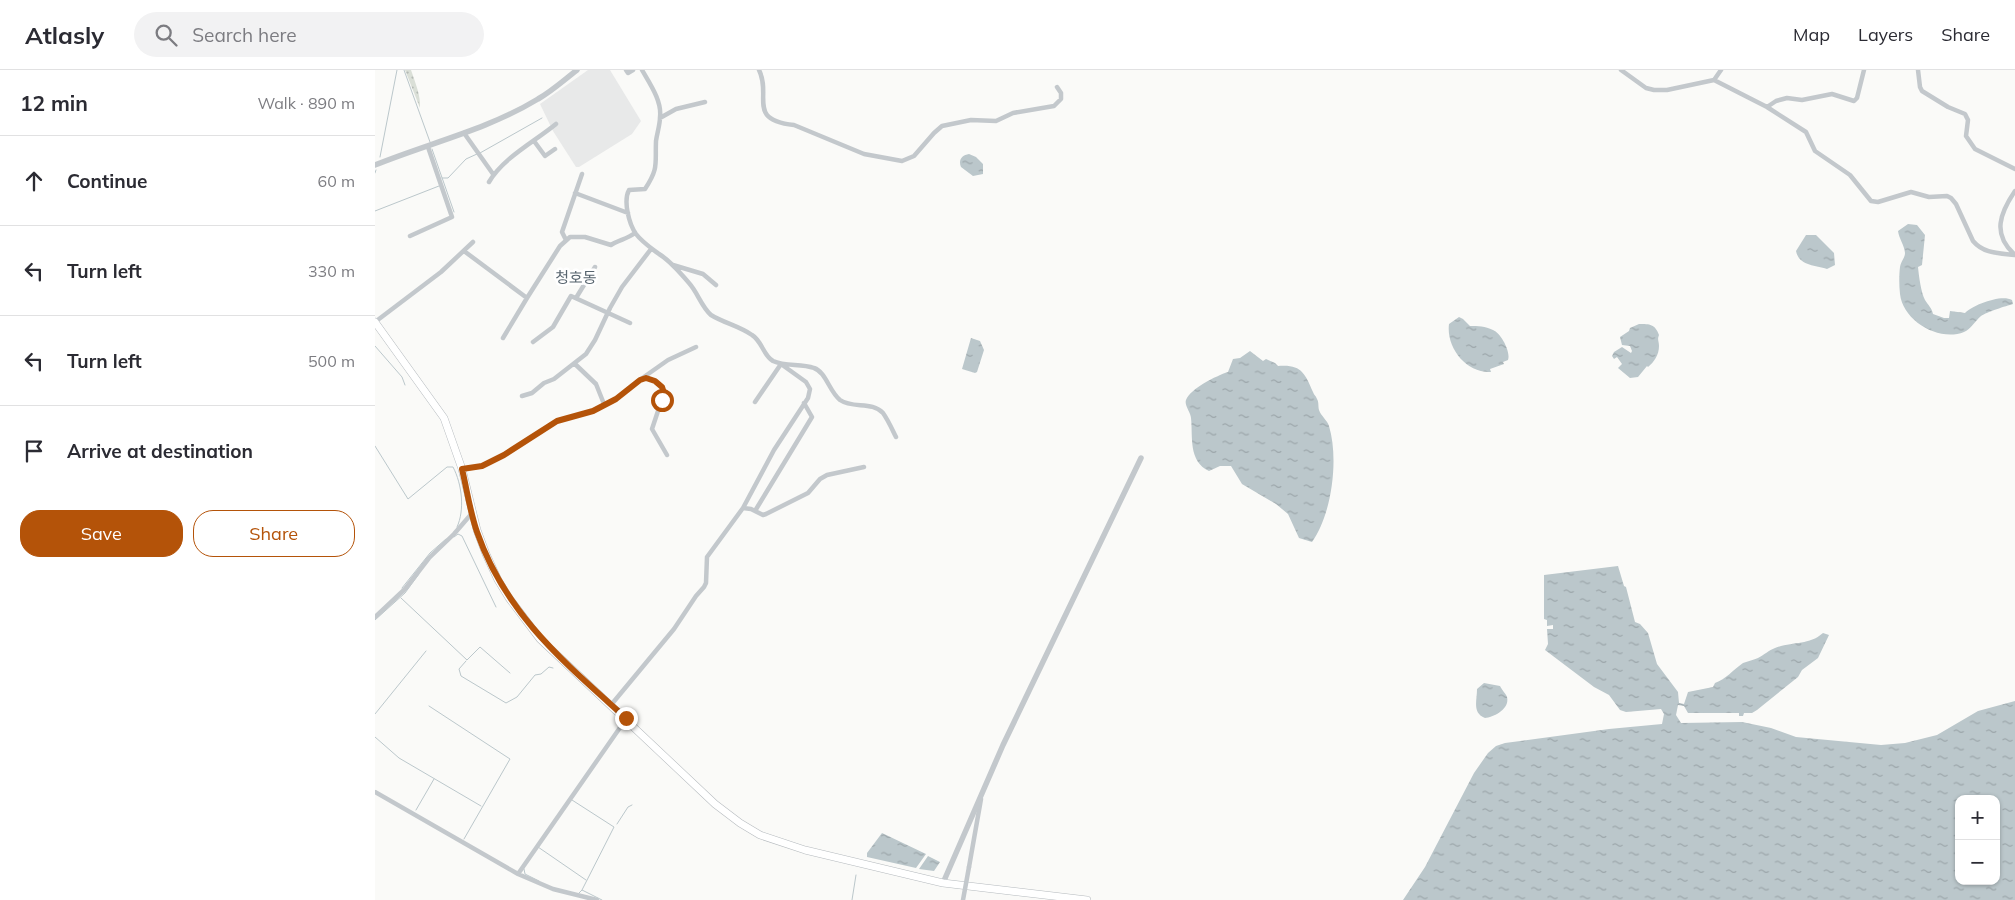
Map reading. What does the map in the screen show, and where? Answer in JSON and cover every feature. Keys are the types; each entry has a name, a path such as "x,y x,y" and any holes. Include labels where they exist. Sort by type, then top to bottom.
{"main road":[{"path":"375,322 441,413 452,435 477,530 498,580 521,616 541,639 715,804 760,835 805,850 943,883 1087,900"}],"street":[{"path":"375,165 464,133 538,99 577,70"},
{"path":"626,70 628,73 633,70"},
{"path":"611,705 704,587 706,583 707,557 743,508 774,450 810,393 806,382 769,358 761,343 753,335 720,320 706,310 696,291 672,264 651,249 635,233 628,213 627,196 629,190 645,189 654,175 656,170 656,140 660,118 655,94 642,70"},
{"path":"759,70 763,80 762,106 772,118 865,154 893,161 909,160 942,126 971,120 996,121 1013,113 1054,106 1061,99 1061,93 1057,87"},
{"path":"1621,70 1646,88 1654,90 1667,90 1714,80 1767,107 1806,132 1815,151 1850,175 1871,201 1878,202 1911,192 1929,197 1947,196 1951,198 1973,241 1989,252 2015,255 2006,247 2001,239 2000,230 2002,216 2007,203 2015,191"},
{"path":"1714,80 1721,70"},
{"path":"1767,107 1776,101 1787,98 1802,100 1832,94 1854,101 1857,98 1864,70"},
{"path":"1918,70 1922,91 1948,107 1965,114 1968,120 1965,136 1975,149 2015,169"},
{"path":"660,118 676,109 705,102"},
{"path":"489,182 493,174 556,124"},
{"path":"464,133 493,174"},
{"path":"534,141 545,156 555,149"},
{"path":"410,236 452,217 427,147"},
{"path":"566,240 562,232 582,174"},
{"path":"575,193 628,213"},
{"path":"503,338 566,240 577,236 611,245 627,239 635,233"},
{"path":"375,322 441,272 473,242"},
{"path":"522,396 533,392 538,386 555,379 575,364 591,348 607,313 622,287 651,249"},
{"path":"464,251 527,298"},
{"path":"672,264 703,274 716,285"},
{"path":"577,298 595,267"},
{"path":"533,342 553,327 571,296 630,323"},
{"path":"462,469 482,466 504,455 557,421 585,415 622,395 668,360 696,347"},
{"path":"575,364 596,384 604,404"},
{"path":"755,402 781,364"},
{"path":"781,364 804,366 819,370 832,392 841,400 854,405 874,407 882,412 896,437"},
{"path":"640,380 646,378 655,381 662,387 664,393 652,430 667,455"},
{"path":"755,510 812,417 804,403"},
{"path":"943,883 1028,691 1141,458"},
{"path":"743,508 755,510 763,515 766,514 808,493 820,479 827,475 863,467"},
{"path":"375,617 405,590 429,558 473,512"},
{"path":"518,874 626,718"},
{"path":"375,792 518,874 553,889 597,900"},
{"path":"963,900 982,795"}],"shaded area":[{"path":"405,70 411,70 419,94 420,108"},
{"path":"588,70 610,70 641,121 632,134 579,167 576,167 553,131 540,104"}],"water":[{"path":"969,154 976,157 983,164 983,174 973,176 961,167 961,158"},
{"path":"1908,224 1917,225 1925,235 1922,265 1918,267 1922,293 1933,314 1949,318 1950,311 1965,313 1980,304 2001,298 2012,300 2013,304 1984,314 1966,331 1954,334 1934,331 1915,321 1903,304 1900,294 1900,267 1905,253 1898,231"},
{"path":"1806,235 1816,235 1834,253 1835,265 1827,269 1800,260 1796,251"},
{"path":"1459,317 1470,326 1484,327 1496,332 1507,348 1508,360 1503,362 1504,364 1490,369 1491,372 1480,371 1465,363 1454,349 1449,333 1449,324"},
{"path":"1639,324 1649,325 1656,329 1659,335 1659,349 1656,358 1638,377 1630,378 1618,368 1622,364 1617,357 1614,359 1612,356 1614,352 1622,347 1631,353 1630,346 1622,345 1620,337 1629,331 1630,328"},
{"path":"971,338 980,341 984,350 975,373 962,369"},
{"path":"1250,351 1263,361 1266,359 1278,366 1297,368 1301,371 1318,400 1320,412 1329,426 1333,454 1332,486 1325,517 1312,542 1299,538 1288,514 1276,504 1242,484 1231,466 1220,466 1209,471 1202,467 1195,455 1191,416 1186,400 1198,387 1228,372 1233,359 1240,358"},
{"path":"1618,566 1624,586 1626,587 1635,622 1640,624 1648,633 1657,664 1678,692 1679,703 1684,704 1688,692 1713,687 1715,683 1726,677 1743,663 1782,646 1806,642 1823,633 1829,635 1818,658 1802,670 1798,677 1752,713 1744,713 1743,716 1739,716 1739,713 1688,713 1684,706 1678,705 1676,715 1681,723 1742,722 1771,728 1796,737 1881,745 1905,743 1937,735 1978,711 2015,701 2015,900 1403,900 1425,867 1474,773 1488,753 1496,746 1505,743 1609,729 1662,724 1664,714 1661,709 1626,712 1620,710 1609,695 1594,687 1545,650 1548,644 1547,629 1553,629 1553,625 1547,626 1547,620 1544,619 1544,575"},
{"path":"1484,683 1500,686 1507,701 1501,712 1485,718 1478,713 1476,706 1477,689"},
{"path":"882,833 926,854 916,868 867,857 867,853"},
{"path":"928,856 940,862 934,871 919,869"}],"waterway":[{"path":"380,157 397,70"},
{"path":"404,70 430,142"},
{"path":"480,153 542,118"},
{"path":"432,149 454,212"},
{"path":"442,178 448,178 466,159 477,154"},
{"path":"375,211 439,186"},
{"path":"375,346 402,377 405,385"},
{"path":"375,446 408,499 447,467 453,467 459,481 462,505 457,527"},
{"path":"454,537 458,534 462,536 496,607"},
{"path":"402,588 430,553 446,539"},
{"path":"375,620 405,593 419,574"},
{"path":"401,598 467,660 480,647 510,673"},
{"path":"375,714 426,651"},
{"path":"466,661 459,669 461,676 506,703 517,697 535,675 541,674 549,667 553,668"},
{"path":"429,706 510,759 464,839"},
{"path":"375,737 399,758 481,806"},
{"path":"416,810 434,779"},
{"path":"572,800 614,827 582,890"},
{"path":"617,824 628,807 632,805"},
{"path":"538,847 586,880"},
{"path":"524,869 525,874 539,881"},
{"path":"852,900 856,875"},
{"path":"579,893 582,890 602,900"}],"district":[{"name":"청호동","path":"576,278"}],"route":[{"path":"626,718 541,639 521,616 509,598 498,580 477,530 462,469 482,466 504,455 557,421 585,415 593,411 616,399 640,380 646,378 655,381 662,387 664,393 662,400"}]}
